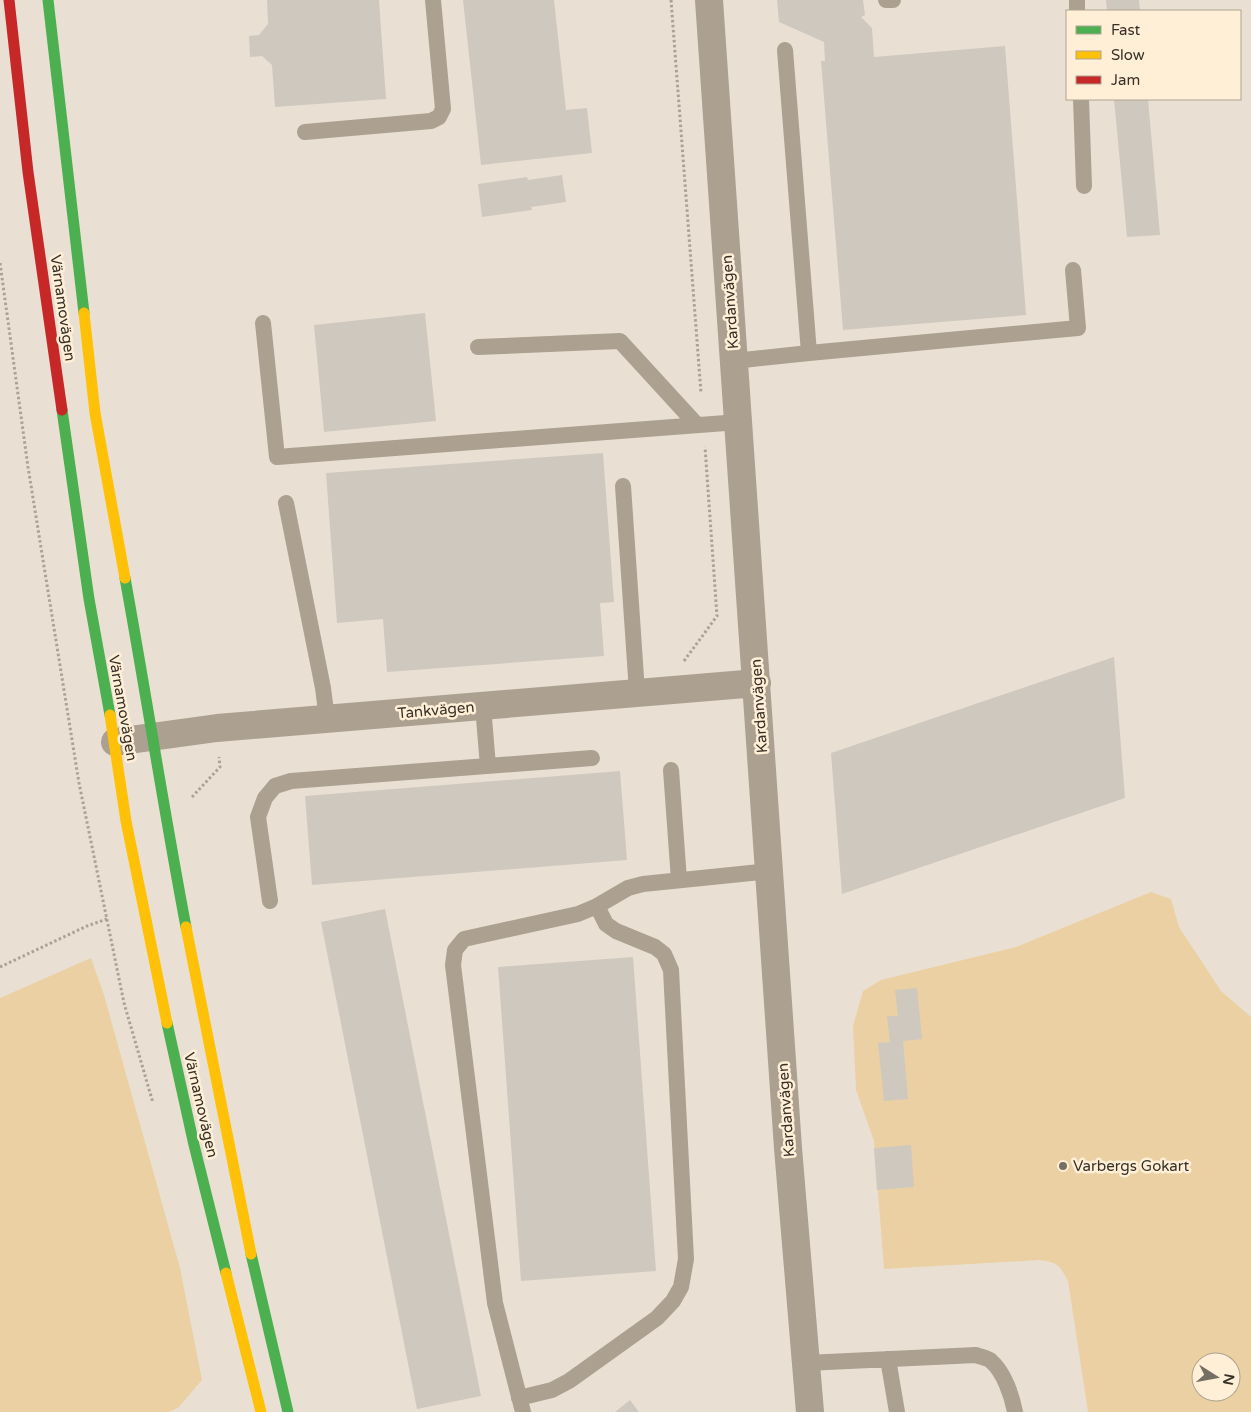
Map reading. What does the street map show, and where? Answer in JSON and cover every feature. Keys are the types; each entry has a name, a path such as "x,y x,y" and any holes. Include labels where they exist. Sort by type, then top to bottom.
{"main road":[{"name":"Värnamovägen","path":"10,0 28,172 89,599 115,742 126,821 158,981 196,1155 262,1412"},
{"name":"Värnamovägen","path":"48,0 95,413 153,736 164,812 212,1062 254,1270 288,1412"}],"street":[{"name":"Kardanvägen","path":"710,0 792,1196 810,1412"},
{"name":"Tankvägen","path":"115,742 216,728 757,682"}],"lane":[{"path":"305,132 431,121 438,117 443,109 434,0"},
{"path":"886,0 893,0"},
{"path":"784,50 809,353"},
{"path":"1081,100 1084,186"},
{"path":"734,361 1078,328 1073,270"},
{"path":"263,324 277,457 739,422"},
{"path":"478,347 620,340 700,425"},
{"path":"623,486 637,692"},
{"path":"286,503 327,719"},
{"path":"484,706 488,766"},
{"path":"270,901 258,817 265,798 275,786 291,781 592,758"},
{"path":"671,770 679,880"},
{"path":"597,906 606,924 616,931 655,947 664,954 671,970 686,1259 680,1287 673,1301 657,1318 569,1382 521,1405 495,1303 453,965 455,950 464,939 578,914 597,906 628,888 643,884 770,871"},
{"path":"806,1363 976,1355 990,1360 1003,1378 1015,1412"},
{"path":"888,1359 897,1412"}],"path":[{"path":"671,0 700,425 717,616 684,659 686,688"},
{"path":"0,967 87,926 107,919"}],"shaded area":[{"name":"Varbergs Gokart","path":"1151,892 1171,899 1179,927 1221,991 1251,1017 1251,1412 1088,1412 1068,1281 1060,1268 1051,1262 1040,1260 884,1269 874,1141 856,1090 853,1026 863,991 881,980 1016,947"},
{"path":"91,958 104,995 180,1268 202,1380 178,1408 168,1412 0,1412 0,998"}],"building":[{"path":"267,0 379,0 386,99 275,107 272,65 262,56 250,57 249,36 259,35 268,24"},
{"path":"463,0 554,0 566,110 587,108 592,153 481,165"},
{"path":"777,0 863,0 865,15 861,17 872,28 874,57 1005,46 1026,315 843,330 821,61 825,61 824,42 779,22"},
{"path":"1106,0 1139,0 1140,10 1107,10"},
{"path":"1114,100 1148,100 1160,235 1127,237"},
{"path":"562,175 566,202 531,207 532,210 482,217 478,184 527,177 528,180"},
{"path":"425,313 436,421 324,432 314,325"},
{"path":"603,453 614,602 600,603 604,656 387,672 383,619 337,623 326,473"},
{"path":"1114,657 1125,798 842,894 831,753"},
{"path":"620,771 627,860 312,885 305,796"},
{"path":"385,909 481,1396 417,1409 321,922"},
{"path":"633,957 656,1271 521,1281 498,967"},
{"path":"917,988 922,1039 903,1041 908,1099 884,1101 878,1043 890,1042 887,1016 898,1016 895,990"},
{"path":"911,1145 914,1187 877,1190 874,1148"},
{"path":"630,1400 639,1412 615,1412"}],"traffic: fast":[{"path":"48,0 84,313"},
{"path":"62,410 89,599 110,715"},
{"path":"125,578 186,927"},
{"path":"167,1023 194,1145 226,1273"},
{"path":"251,1254 288,1412"}],"traffic: slow":[{"path":"84,313 95,413 125,578"},
{"path":"110,715 126,821 167,1023"},
{"path":"186,927 251,1254"},
{"path":"226,1273 261,1412"}],"traffic: jam":[{"path":"9,0 28,172 62,410"}],"place":[{"name":"Varbergs Gokart","path":"1063,1166"}]}
